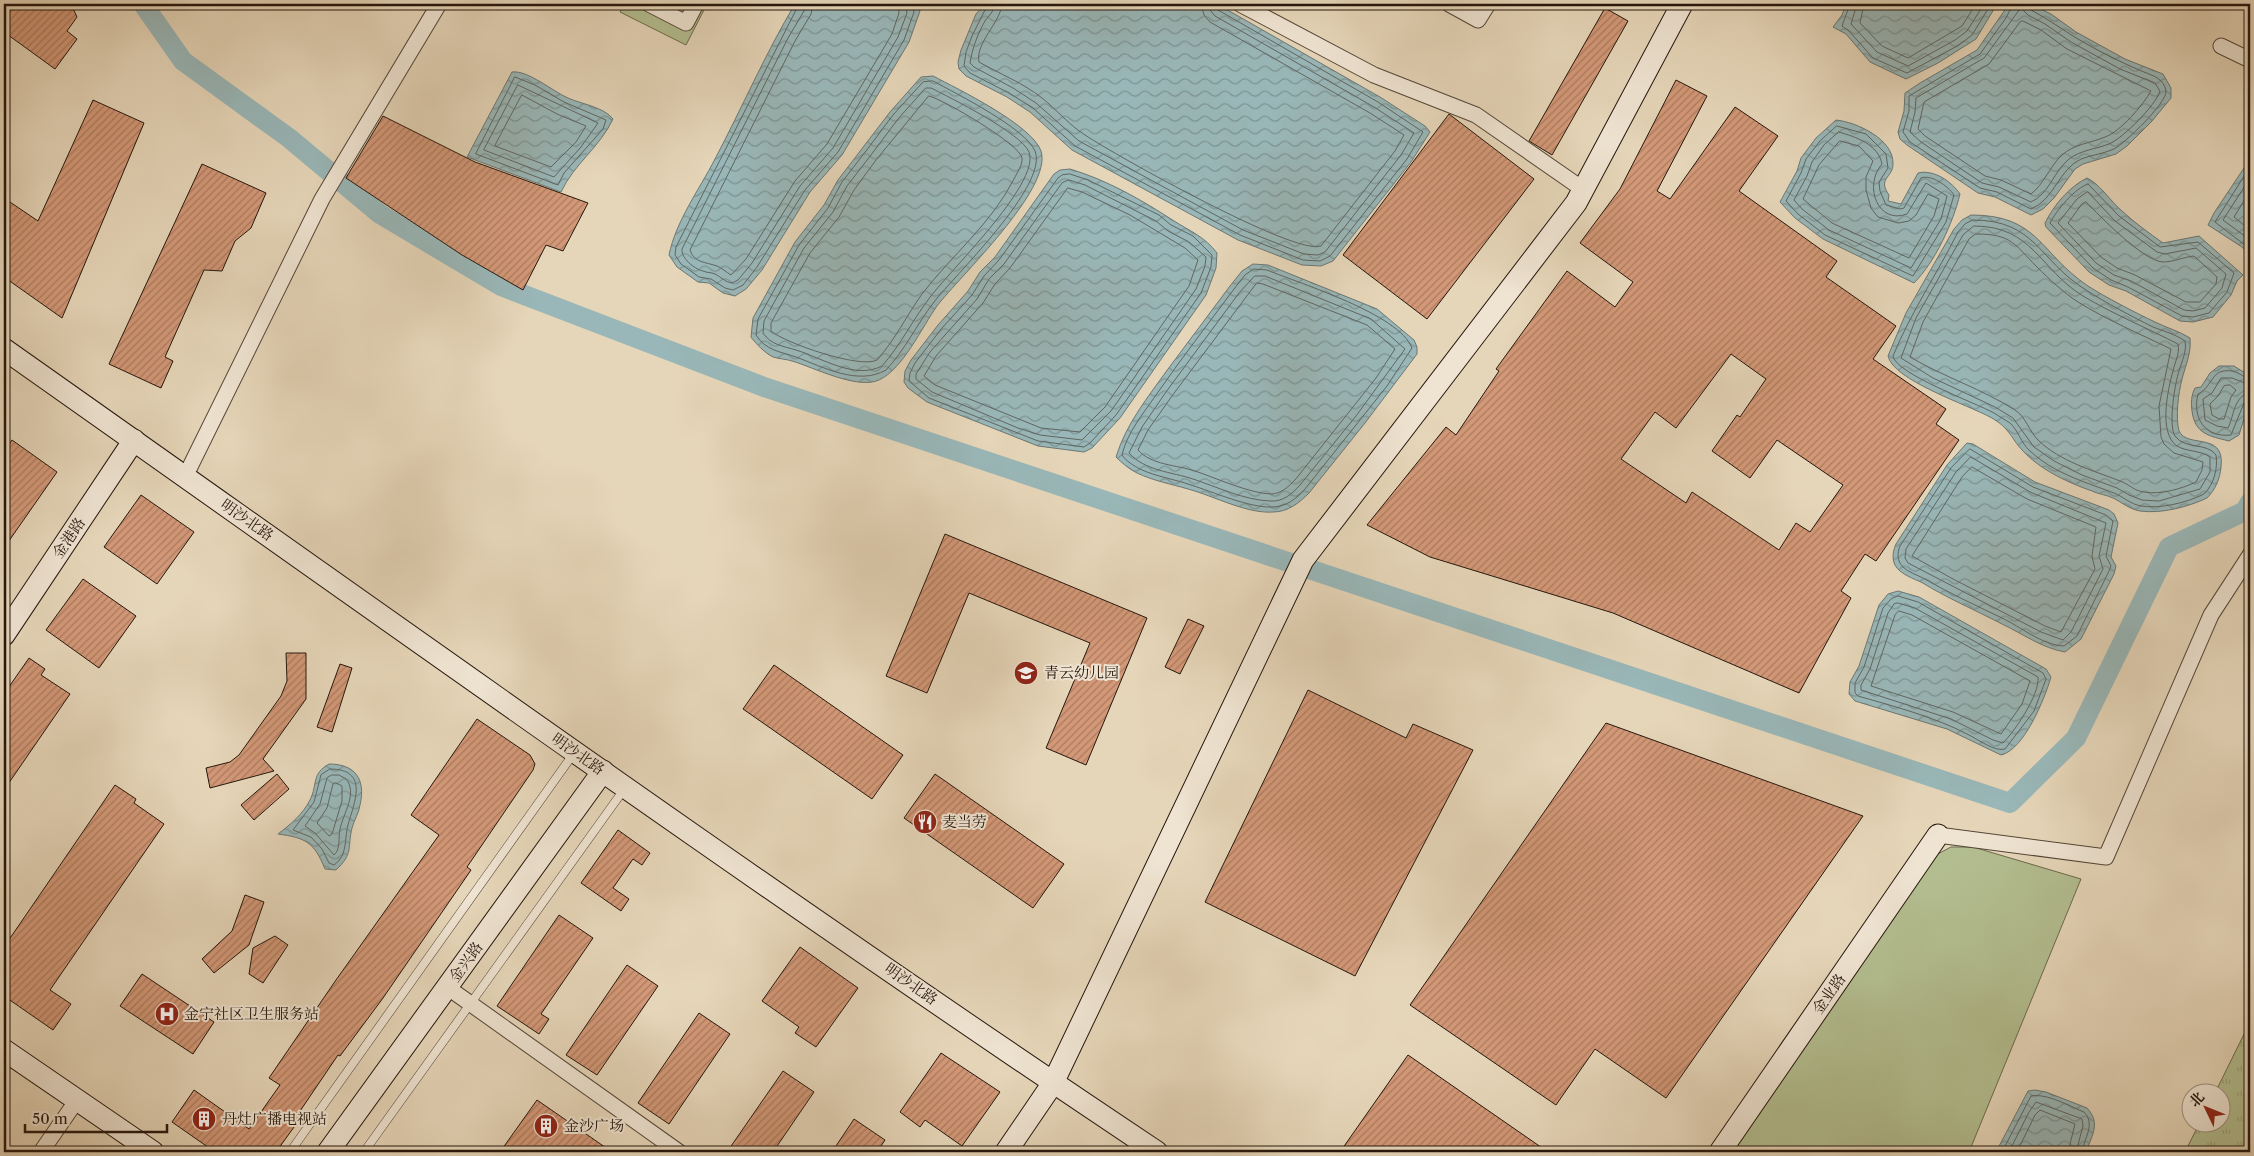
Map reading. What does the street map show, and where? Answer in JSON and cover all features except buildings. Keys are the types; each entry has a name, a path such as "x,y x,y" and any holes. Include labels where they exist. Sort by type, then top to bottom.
{"street":[{"path":"186,477 322,198 440,4"},
{"path":"649,4 686,23 696,4"},
{"path":"1240,4 1374,75 1476,115 1584,190"},
{"path":"1449,4 1478,20 1488,4"},
{"path":"1006,1152 1053,1083 1299,568 1576,203 1682,4"},
{"path":"2220,46 2250,60"},
{"name":"明沙北路","path":"4,349 575,752 1053,1083 1157,1152"},
{"name":"金港路","path":"4,635 134,440"},
{"path":"1938,835 2106,858 2211,615 2250,555"},
{"name":"金兴路","path":"328,1152 603,771"},
{"name":"金业路","path":"1720,1152 1938,835"},
{"path":"447,987 680,1152"},
{"path":"4,1050 153,1152"},
{"path":"41,1152 77,1100"}],"lane":[{"path":"290,1152 575,752"},
{"path":"364,1152 626,786"}],"green space":[{"path":"624,4 702,4 706,6 686,45 620,12"},
{"path":"1951,847 1973,847 2081,879 1969,1152 1727,1152 1930,858"},
{"path":"2250,1022 2250,1152 2185,1152 2194,1134 2232,1134 2232,1084 2219,1084"}],"water":[{"path":"795,4 916,4 920,11 909,42 842,155 810,192 762,270 746,289 735,296 723,293 709,283 698,282 677,267 669,255 682,218 715,159"},
{"path":"985,4 1217,4 1380,97 1425,126 1430,132 1411,162 1333,261 1321,266 1302,265 1238,240 1072,150 1030,112 1007,97 966,76 959,69 958,62 961,50 976,14"},
{"path":"1846,4 1997,4 1976,39 1938,63 1906,79 1870,62 1846,34 1833,27 1842,15"},
{"path":"2009,4 2030,4 2051,14 2076,32 2125,59 2163,74 2171,88 2171,98 2152,121 2127,146 2116,154 2083,164 2075,169 2054,198 2043,209 2031,215 1995,197 1978,193 1907,145 1900,139 1898,132 1904,111 1905,93 1977,50"},
{"path":"512,72 525,74 568,98 604,111 613,119 608,129 566,182 561,192 467,157"},
{"path":"933,76 1009,119 1035,141 1041,151 1041,167 1033,187 1002,232 937,306 904,357 888,375 879,380 859,382 835,377 792,361 775,358 761,348 751,337 753,318 795,242 824,205 838,180 890,112 921,77"},
{"path":"1836,120 1863,128 1881,140 1887,147 1892,155 1893,164 1891,172 1885,181 1889,195 1888,201 1901,204 1918,173 1924,172 1942,178 1960,194 1953,217 1942,242 1929,264 1914,283 1823,239 1795,218 1780,202 1797,171 1801,158 1816,138"},
{"path":"2250,159 2250,256 2242,247 2208,225"},
{"path":"1070,169 1111,185 1137,198 1197,235 1217,253 1216,268 1206,295 1120,418 1092,448 1084,452 1038,446 927,402 908,388 904,382 905,371 911,360 968,291 980,272 995,257 1054,174 1060,170"},
{"path":"2087,178 2096,184 2142,228 2163,243 2199,236 2243,275 2237,281 2231,295 2213,317 2193,322 2180,321 2126,291 2109,285 2089,272 2046,227 2045,223 2057,203 2074,186"},
{"path":"1971,215 2011,221 2037,238 2059,261 2088,286 2130,310 2190,338 2189,355 2178,399 2178,426 2181,434 2186,438 2210,444 2217,448 2221,455 2218,480 2215,488 2207,498 2174,509 2148,512 2136,510 2111,497 2074,484 2048,471 2033,460 1997,421 1917,383 1893,365 1888,356 1906,313 1954,229 1962,220"},
{"path":"1253,264 1268,265 1377,309 1414,340 1417,347 1417,354 1309,493 1293,506 1278,512 1252,510 1150,478 1131,470 1116,457 1120,445 1138,411 1230,286 1242,271"},
{"path":"2219,366 2234,366 2250,376 2250,400 2239,435 2229,441 2204,433 2196,425 2192,411 2195,388 2201,387 2210,373"},
{"path":"1967,443 1973,444 2035,482 2109,510 2114,514 2118,523 2111,557 2116,566 2114,574 2081,639 2065,652 2040,644 1951,599 1900,571 1895,565 1893,555 1896,544 1947,465"},
{"path":"1898,591 1919,597 2046,669 2051,677 2039,710 2018,744 2010,751 2001,755 1947,729 1855,701 1849,694 1850,682 1859,666 1879,605 1888,594"},
{"path":"329,764 352,770 360,781 361,788 359,808 352,828 348,855 336,870 325,869 317,853 308,843 296,837 278,834 304,810 310,800 317,776"},
{"path":"2028,1091 2046,1092 2087,1108 2094,1119 2094,1129 2086,1152 1996,1152"}],"waterway":[{"path":"143,4 183,61 289,138 380,214 501,286 764,387 2010,803 2076,738 2169,547 2245,511 2250,502"}],"place":[{"name":"青云幼儿园","path":"1026,673"},
{"name":"麦当劳","path":"925,822"},
{"name":"金宁社区卫生服务站","path":"167,1014"},
{"name":"丹灶广播电视站","path":"204,1119"},
{"name":"金沙广场","path":"546,1126"}]}
